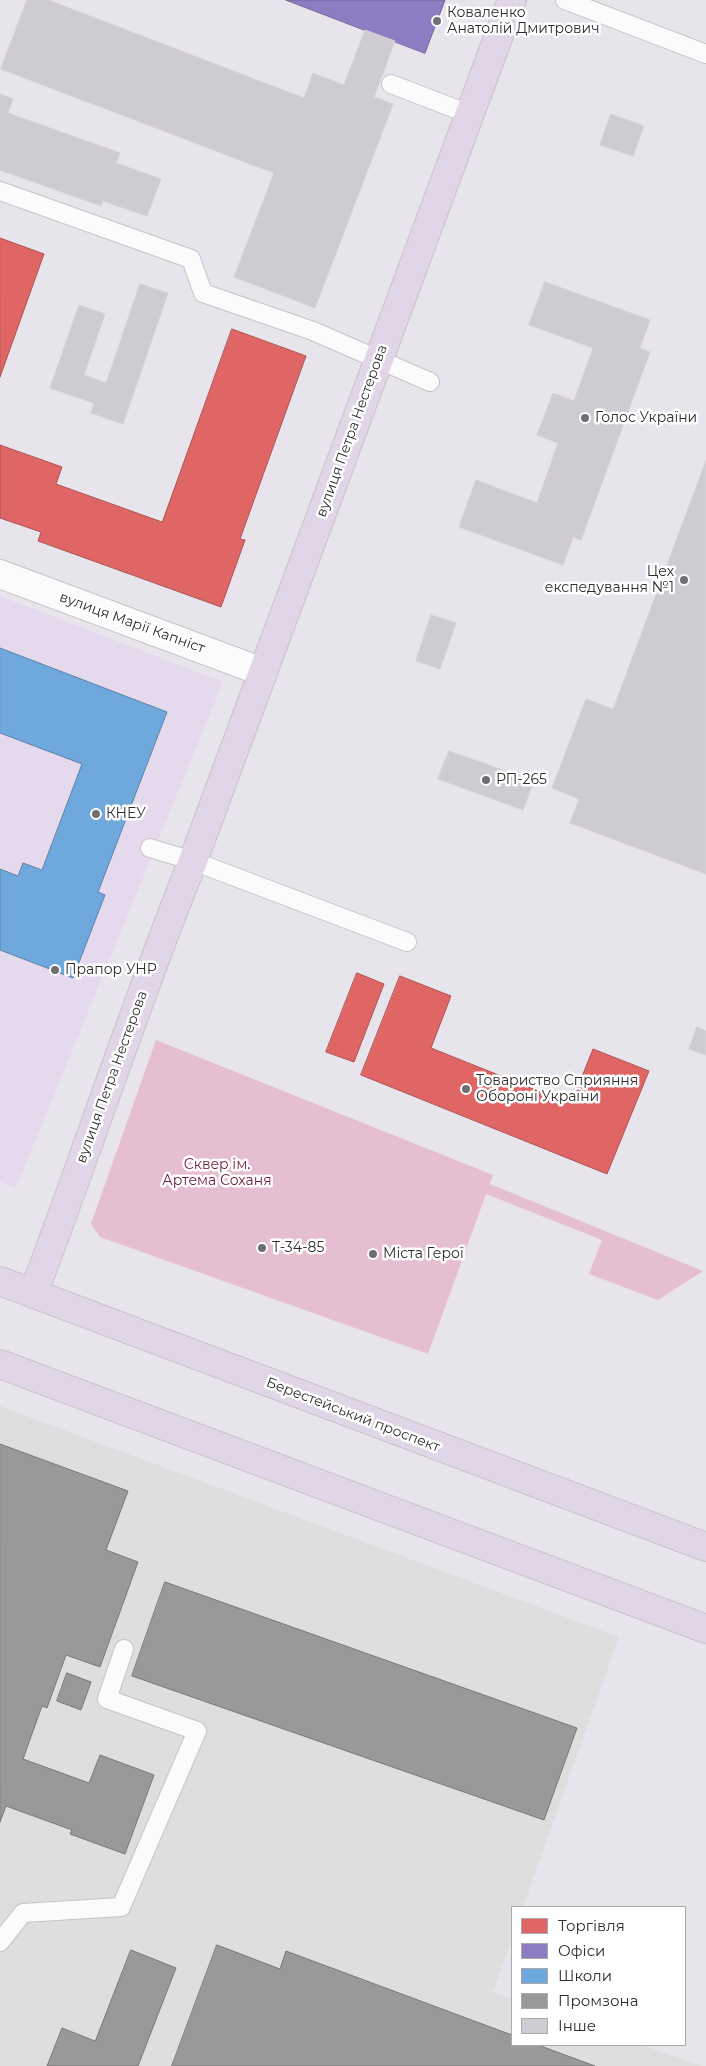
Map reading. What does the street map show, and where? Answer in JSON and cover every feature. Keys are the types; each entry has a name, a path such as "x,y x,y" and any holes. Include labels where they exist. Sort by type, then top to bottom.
{"main road":[{"name":"вулиця Петра Нестерова","path":"33,1294 96,1124 147,978 193,861 512,0"},
{"name":"Берестейський проспект","path":"0,1281 706,1547"},
{"path":"0,1364 706,1629"}],"street":[{"name":"вулиця Марії Капніст","path":"0,574 263,672"}],"lane":[{"path":"565,0 706,54"},
{"path":"391,84 469,114"},
{"path":"0,191 191,259 203,293 312,331 430,382"},
{"path":"150,848 193,861 407,942"},
{"path":"0,1942 23,1913 122,1907 197,1731 107,1699 124,1649"}],"shaded area":[{"path":"0,596 223,682 16,1188 0,1182"},
{"path":"0,1406 619,1637 523,1906 511,1906 511,1942 493,1992 511,1999 511,2046 645,2046 702,2066 0,2066"}],"green space":[{"name":"Сквер ім. Артема Соханя","path":"156,1040 493,1175 490,1184 703,1271 658,1300 589,1274 602,1240 486,1194 428,1354 100,1237 91,1224"}],"building: Торгівля":[{"path":"0,238 44,254 0,377"},
{"path":"232,329 306,356 240,539 245,540 221,607 38,541 41,532 0,518 0,445 62,467 56,484 162,522"},
{"path":"357,973 384,984 354,1062 326,1052"},
{"name":"Товариство Сприяння Обороні України","path":"400,976 451,996 431,1048 571,1104 593,1049 649,1071 607,1174 361,1075"}],"building: Офіси":[{"path":"286,0 445,0 425,53"}],"building: Школи":[{"name":"КНЕУ","path":"0,648 167,712 98,892 105,895 73,978 0,950 0,869 18,876 23,863 42,870 82,764 0,733"}],"building: Промзона":[{"path":"0,1444 128,1491 106,1550 138,1562 100,1667 66,1655 47,1708 42,1706 23,1759 89,1783 100,1755 154,1775 125,1854 70,1834 72,1830 6,1806 0,1822"},
{"path":"165,1582 577,1728 544,1820 132,1676"},
{"path":"67,1673 91,1682 81,1710 57,1701"},
{"path":"217,1945 280,1969 286,1951 511,2035 511,2046 541,2046 595,2066 172,2066"},
{"path":"131,1950 176,1968 138,2066 47,2066 62,2028 95,2041"}],"building: Інше":[{"path":"27,0 48,0 304,98 313,73 344,85 365,30 395,41 374,97 393,104 315,308 234,277 274,173 1,69"},
{"path":"0,94 13,99 8,113 120,153 116,163 161,179 147,216 103,201 101,206 0,170"},
{"path":"611,114 644,126 633,156 600,145"},
{"name":"Голос України","path":"545,282 650,320 640,348 650,352 581,540 573,537 563,565 459,527 476,480 537,503 558,443 537,435 553,393 574,401 593,348 529,325"},
{"path":"140,284 168,293 123,424 91,413 94,403 50,388 79,305 105,314 84,375 106,383"},
{"name":"Цех експедування №1","path":"706,461 706,874 570,823 579,799 552,788 586,699 613,709"},
{"path":"431,615 456,623 440,669 416,661"},
{"name":"РП-265","path":"449,751 534,781 523,810 438,779"},
{"path":"697,1027 706,1031 706,1055 689,1049"}],"place":[{"name":"Коваленко Анатолій Дмитрович","path":"437,21"},
{"name":"Голос України","path":"585,418"},
{"name":"Цех експедування №1","path":"684,580"},
{"name":"РП-265","path":"486,780"},
{"name":"КНЕУ","path":"96,814"},
{"name":"Прапор УНР","path":"55,970"},
{"name":"Товариство Сприяння Обороні України","path":"466,1089"},
{"name":"Т-34-85","path":"262,1248"},
{"name":"Міста Герої","path":"373,1254"}]}
